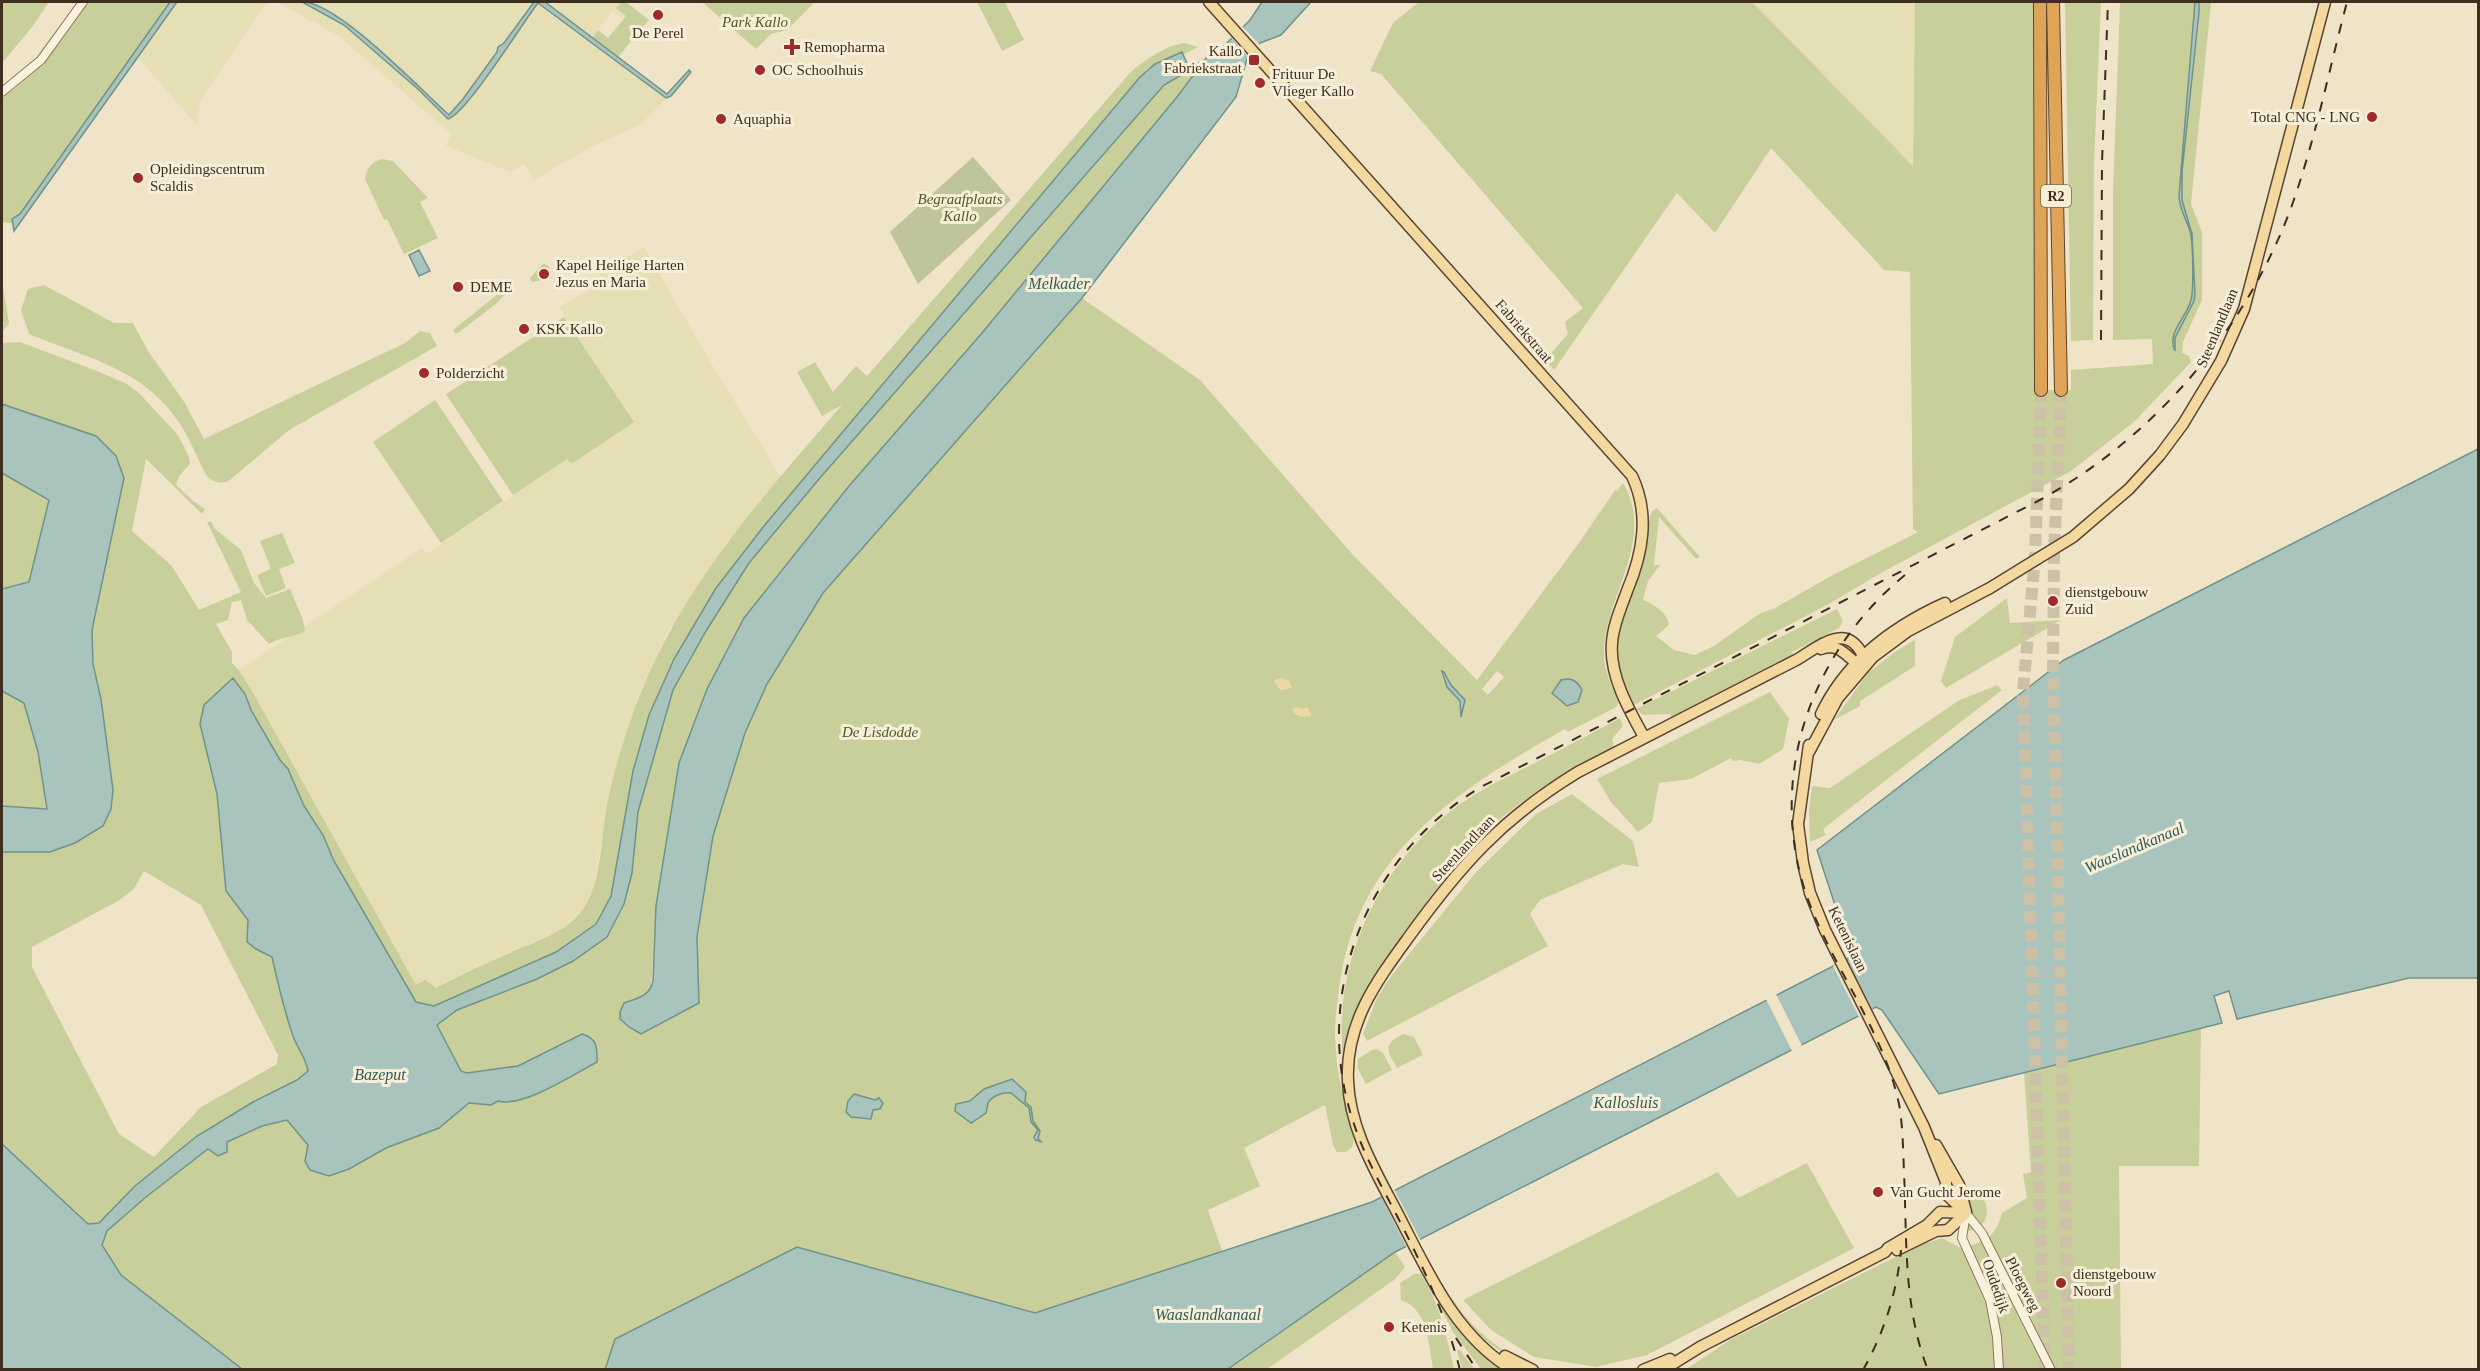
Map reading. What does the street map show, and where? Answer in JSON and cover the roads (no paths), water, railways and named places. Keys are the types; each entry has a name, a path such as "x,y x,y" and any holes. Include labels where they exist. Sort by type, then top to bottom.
{"highway":[{"name":"R2","path":"2040,2 2041,390"},
{"name":"R2","path":"2053,2 2061,390"}],"main road":[{"name":"Fabriekstraat","path":"1209,2 1632,476 1640,492 1642,539 1639,560 1614,625 1611,644 1612,660 1620,686 1644,737"},
{"name":"Steenlandlaan","path":"1477,1340 1446,1302 1360,1138 1349,1094 1348,1069 1356,1021 1367,997 1447,885 1493,834 1546,791 1644,737 1798,659 1830,646 1862,663 1902,634 2073,537 2128,489 2172,439 2211,380 2237,326 2250,290 2325,2"},
{"name":"Ketenislaan","path":"1862,663 1824,707 1811,739 1798,814 1798,833 1803,863 1813,904 1924,1127 1955,1177 1966,1213"},
{"path":"1663,1370 1701,1347 1885,1252 1931,1222 1940,1212 1966,1213"},
{"path":"1885,1252 1891,1252 1936,1232 1947,1230 1966,1213"},
{"path":"1477,1340 1486,1352 1509,1367"},
{"path":"1477,1340 1481,1340 1533,1370"},
{"path":"1643,1370 1701,1347"}],"street":[{"path":"2,92 41,60 83,2"},
{"name":"Oudedijk","path":"1966,1213 1962,1238 1990,1300 1997,1337 1999,1370"},
{"name":"Ploegweg","path":"1966,1213 1982,1233 2051,1370"}],"water":[{"path":"170,2 177,2 14,231 12,219 20,214"},
{"path":"302,2 317,6 356,30 449,115 534,2 545,2 667,94 689,70 691,72 671,96 666,98 538,3 468,101 448,119 419,90 344,25"},
{"name":"Melkader","path":"1262,2 1311,2 1281,35 1260,43 1247,59 1236,97 1082,298 823,593 767,684 745,733 713,836 697,937 699,1003 641,1034 629,1027 620,1019 624,1003 646,993 653,981 656,906 679,763 707,689 744,618 849,486 982,333 1177,97 1207,57 1224,46 1250,20"},
{"path":"2195,2 2199,2 2199,12 2182,172 2182,200 2192,234 2195,294 2194,301 2175,338 2175,351 2173,338 2189,306 2193,286 2191,236 2181,209 2179,195"},
{"name":"Bazeput","path":"1182,52 1190,70 1164,85 819,479 749,563 706,631 673,690 638,812 632,873 624,904 607,937 573,961 537,979 457,1010 437,1025 461,1071 467,1073 518,1066 582,1034 591,1038 596,1044 597,1062 548,1089 521,1100 498,1101 491,1105 469,1103 439,1128 386,1148 349,1169 329,1176 310,1170 305,1161 308,1145 287,1120 262,1126 227,1142 227,1152 218,1156 208,1149 146,1197 107,1231 102,1245 121,1275 242,1369 2,1369 2,1144 88,1224 99,1223 135,1186 197,1136 253,1102 297,1080 308,1071 290,1026 272,957 247,942 248,920 226,891 217,794 200,724 204,705 233,678 245,694 251,710 280,760 288,769 304,806 323,835 334,861 416,1002 434,1006 556,952 596,924 611,896 633,771 649,715 674,659 716,588 764,526 1140,77 1155,64"},
{"path":"419,250 430,271 419,276 409,255"},
{"path":"2,404 96,436 116,456 124,478 92,630 93,664 101,699 113,790 111,809 103,826 75,843 50,852 2,852 2,806 47,809 38,752 24,703 2,691 2,589 29,582 49,500 2,473"},
{"path":"2478,449 2478,978 2409,978 2237,1019 2229,991 2214,996 2222,1023 1939,1094 1882,1010 1876,1007 1395,1252 1228,1369 605,1370 615,1339 797,1247 1035,1313 1372,1202 1849,958 1851,954 1817,850 2064,660"},
{"path":"1442,671 1465,700 1461,717 1460,701 1447,687"},
{"path":"1561,680 1576,682 1582,690 1578,702 1567,706 1552,693"},
{"path":"1012,1079 1026,1092 1025,1102 1031,1107 1033,1121 1040,1131 1038,1139 1042,1142 1035,1140 1034,1137 1038,1130 1031,1122 1029,1108 1011,1093 992,1098 988,1103 986,1113 971,1123 955,1111 956,1104 970,1101 984,1089"},
{"path":"854,1094 875,1100 879,1098 883,1103 880,1109 873,1110 871,1119 851,1117 846,1112 848,1101"}],"tunnel":[{"path":"2041,390 2035,557 2023,691 2045,1370"},
{"path":"2061,390 2054,554 2053,665 2069,1370"}],"railway":[{"path":"2101,340 2102,163 2108,2"},
{"path":"1460,1370 1433,1290 1358,1136 1342,1076 1339,1027 1345,979 1358,933 1379,890 1406,851 1441,816 1481,787 2038,501 2080,475 2120,446 2157,413 2191,377 2221,338 2248,297 2272,253 2291,208 2307,157 2347,2"},
{"path":"1905,575 1871,608 1842,644 1819,685 1803,727 1794,772 1792,818 1798,864 1812,910 1883,1053 1899,1104 1903,1138 1910,1297 1914,1322 1928,1370"},
{"path":"1863,1370 1888,1312 1901,1250"},
{"path":"1456,1338 1477,1370"}],"place":[{"name":"De Perel","path":"658,15"},
{"name":"Remopharma","path":"792,47"},
{"name":"Kallo Fabriekstraat","path":"1254,60"},
{"name":"OC Schoolhuis","path":"760,70"},
{"name":"Frituur De Vlieger Kallo","path":"1260,83"},
{"name":"Total CNG - LNG","path":"2372,117"},
{"name":"Aquaphia","path":"721,119"},
{"name":"Opleidingscentrum Scaldis","path":"138,178"},
{"name":"Kapel Heilige Harten Jezus en Maria","path":"544,274"},
{"name":"DEME","path":"458,287"},
{"name":"KSK Kallo","path":"524,329"},
{"name":"Polderzicht","path":"424,373"},
{"name":"dienstgebouw Zuid","path":"2053,601"},
{"name":"Van Gucht Jerome","path":"1878,1192"},
{"name":"dienstgebouw Noord","path":"2061,1283"},
{"name":"Ketenis","path":"1389,1327"}],"park label":[{"name":"Park Kallo","path":"755,22"},
{"name":"Begraafplaats Kallo","path":"960,208"},
{"name":"De Lisdodde","path":"880,732"}],"water label":[{"name":"Waaslandkanaal","path":"2134,847"},
{"name":"Kallosluis","path":"1626,1102"},
{"name":"Waaslandkanaal","path":"1208,1314"}]}
